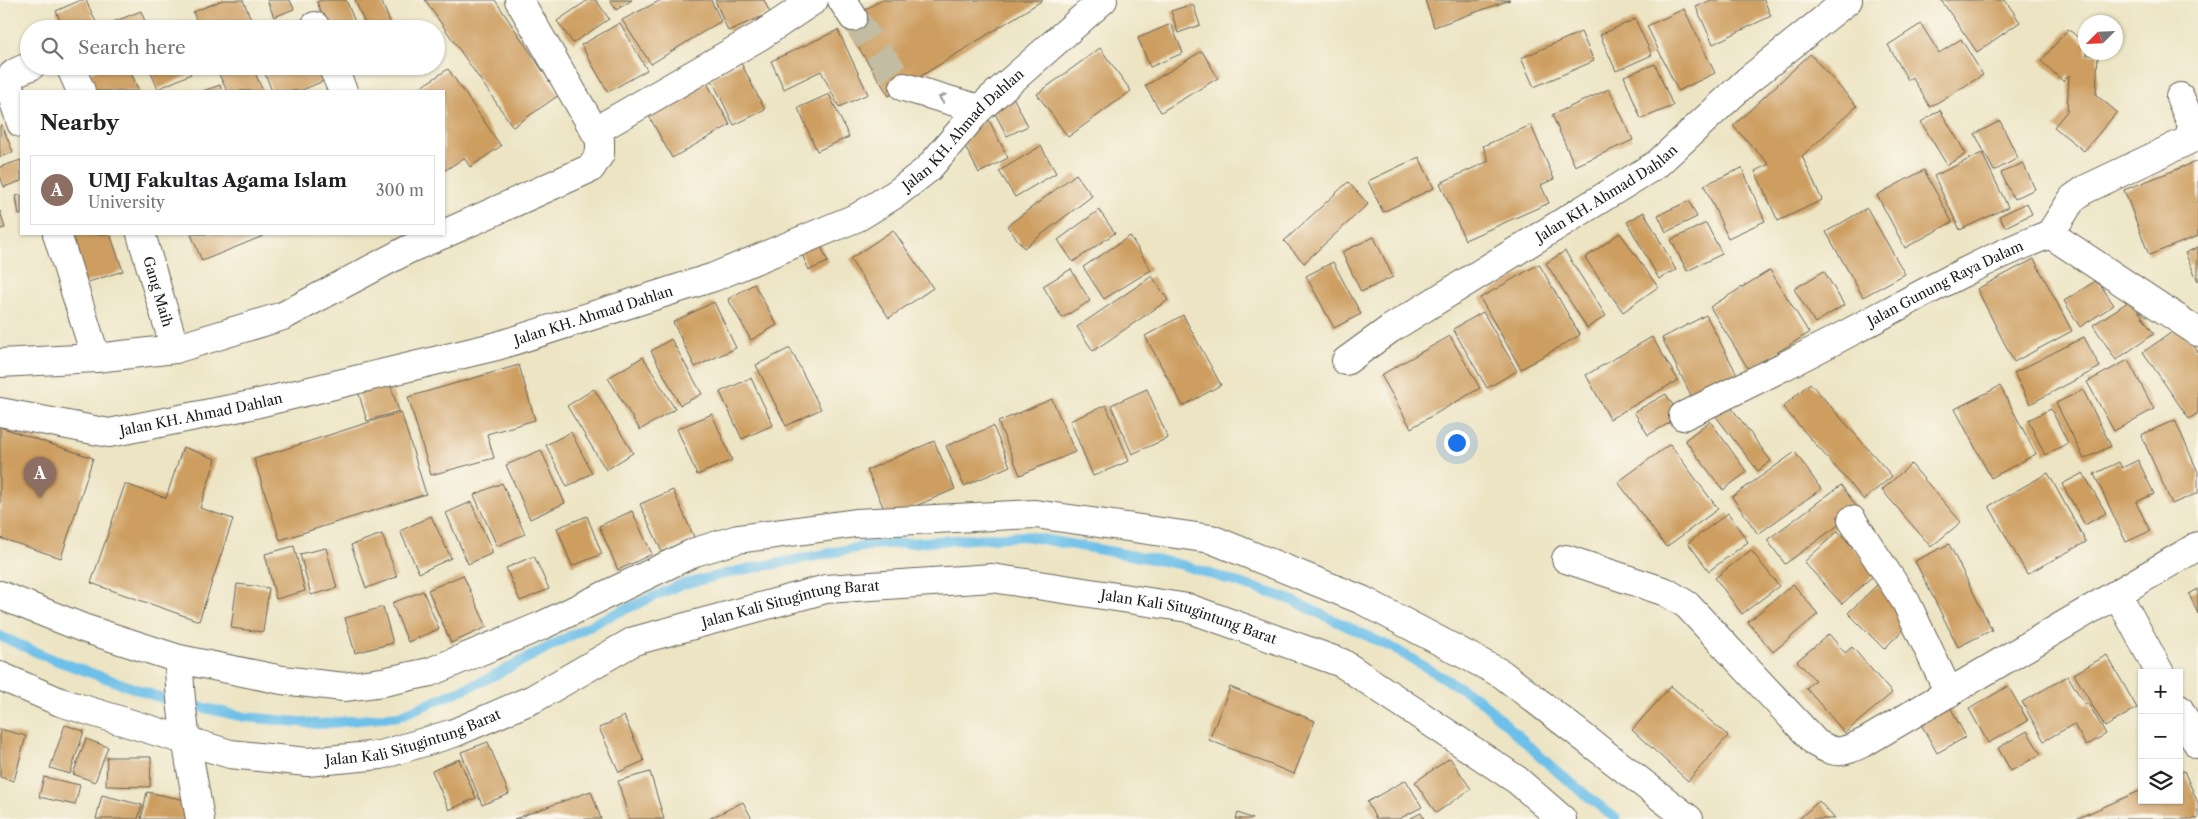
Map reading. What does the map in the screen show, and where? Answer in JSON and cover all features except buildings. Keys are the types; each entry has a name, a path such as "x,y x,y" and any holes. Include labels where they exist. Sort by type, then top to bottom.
{"street":[{"path":"445,234 591,168 597,142 520,0"},
{"path":"597,142 814,0"},
{"name":"Jalan KH. Ahmad Dahlan","path":"0,412 109,433 252,405 497,346 714,277 858,217 897,194 928,169 979,109 1103,0"},
{"name":"Jalan KH. Ahmad Dahlan","path":"1346,361 1390,329 1657,164 1747,81 1848,0"},
{"path":"20,73 8,83 20,120"},
{"path":"74,75 82,90"},
{"path":"336,75 343,90"},
{"path":"904,87 979,109"},
{"path":"2180,97 2192,125 2190,140 2086,189 2073,198 2050,234 2198,332"},
{"name":"Jalan Gunung Raya Dalam","path":"1683,416 1820,348 1964,272 2011,249 2050,234"},
{"path":"57,235 96,358"},
{"name":"Gang Maih","path":"141,235 175,349"},
{"path":"0,363 96,358 175,349 283,316 406,241 439,235"},
{"path":"0,595 179,668 344,687 383,682 430,672 541,626 695,552 738,539 856,523 1035,514 1211,539 1362,600 1502,674 1689,819"},
{"path":"1852,520 1906,602 1949,693"},
{"path":"1566,559 1666,592 1687,605 1816,743 1830,751 1847,751 2118,595 2198,546"},
{"name":"Jalan Kali Situgintung Barat","path":"0,676 60,702 185,734 230,754 307,762 381,755 454,733 533,699 634,641 826,589 992,578 1188,608 1342,663 1518,780 1562,819"},
{"path":"2118,595 2158,669"},
{"path":"179,668 185,734 200,819"},
{"path":"2181,714 2198,744"}],"waterway":[{"path":"0,636 52,659 164,699 245,717 320,724 399,716 481,682 599,621 680,585 738,571 871,545 1025,536 1179,564 1289,599 1395,649 1479,699 1555,770 1616,819"}],"tunnel":[{"path":"853,17 904,87"}],"place":[{"name":"UMJ Fakultas Agama Islam","path":"40,498"}]}
